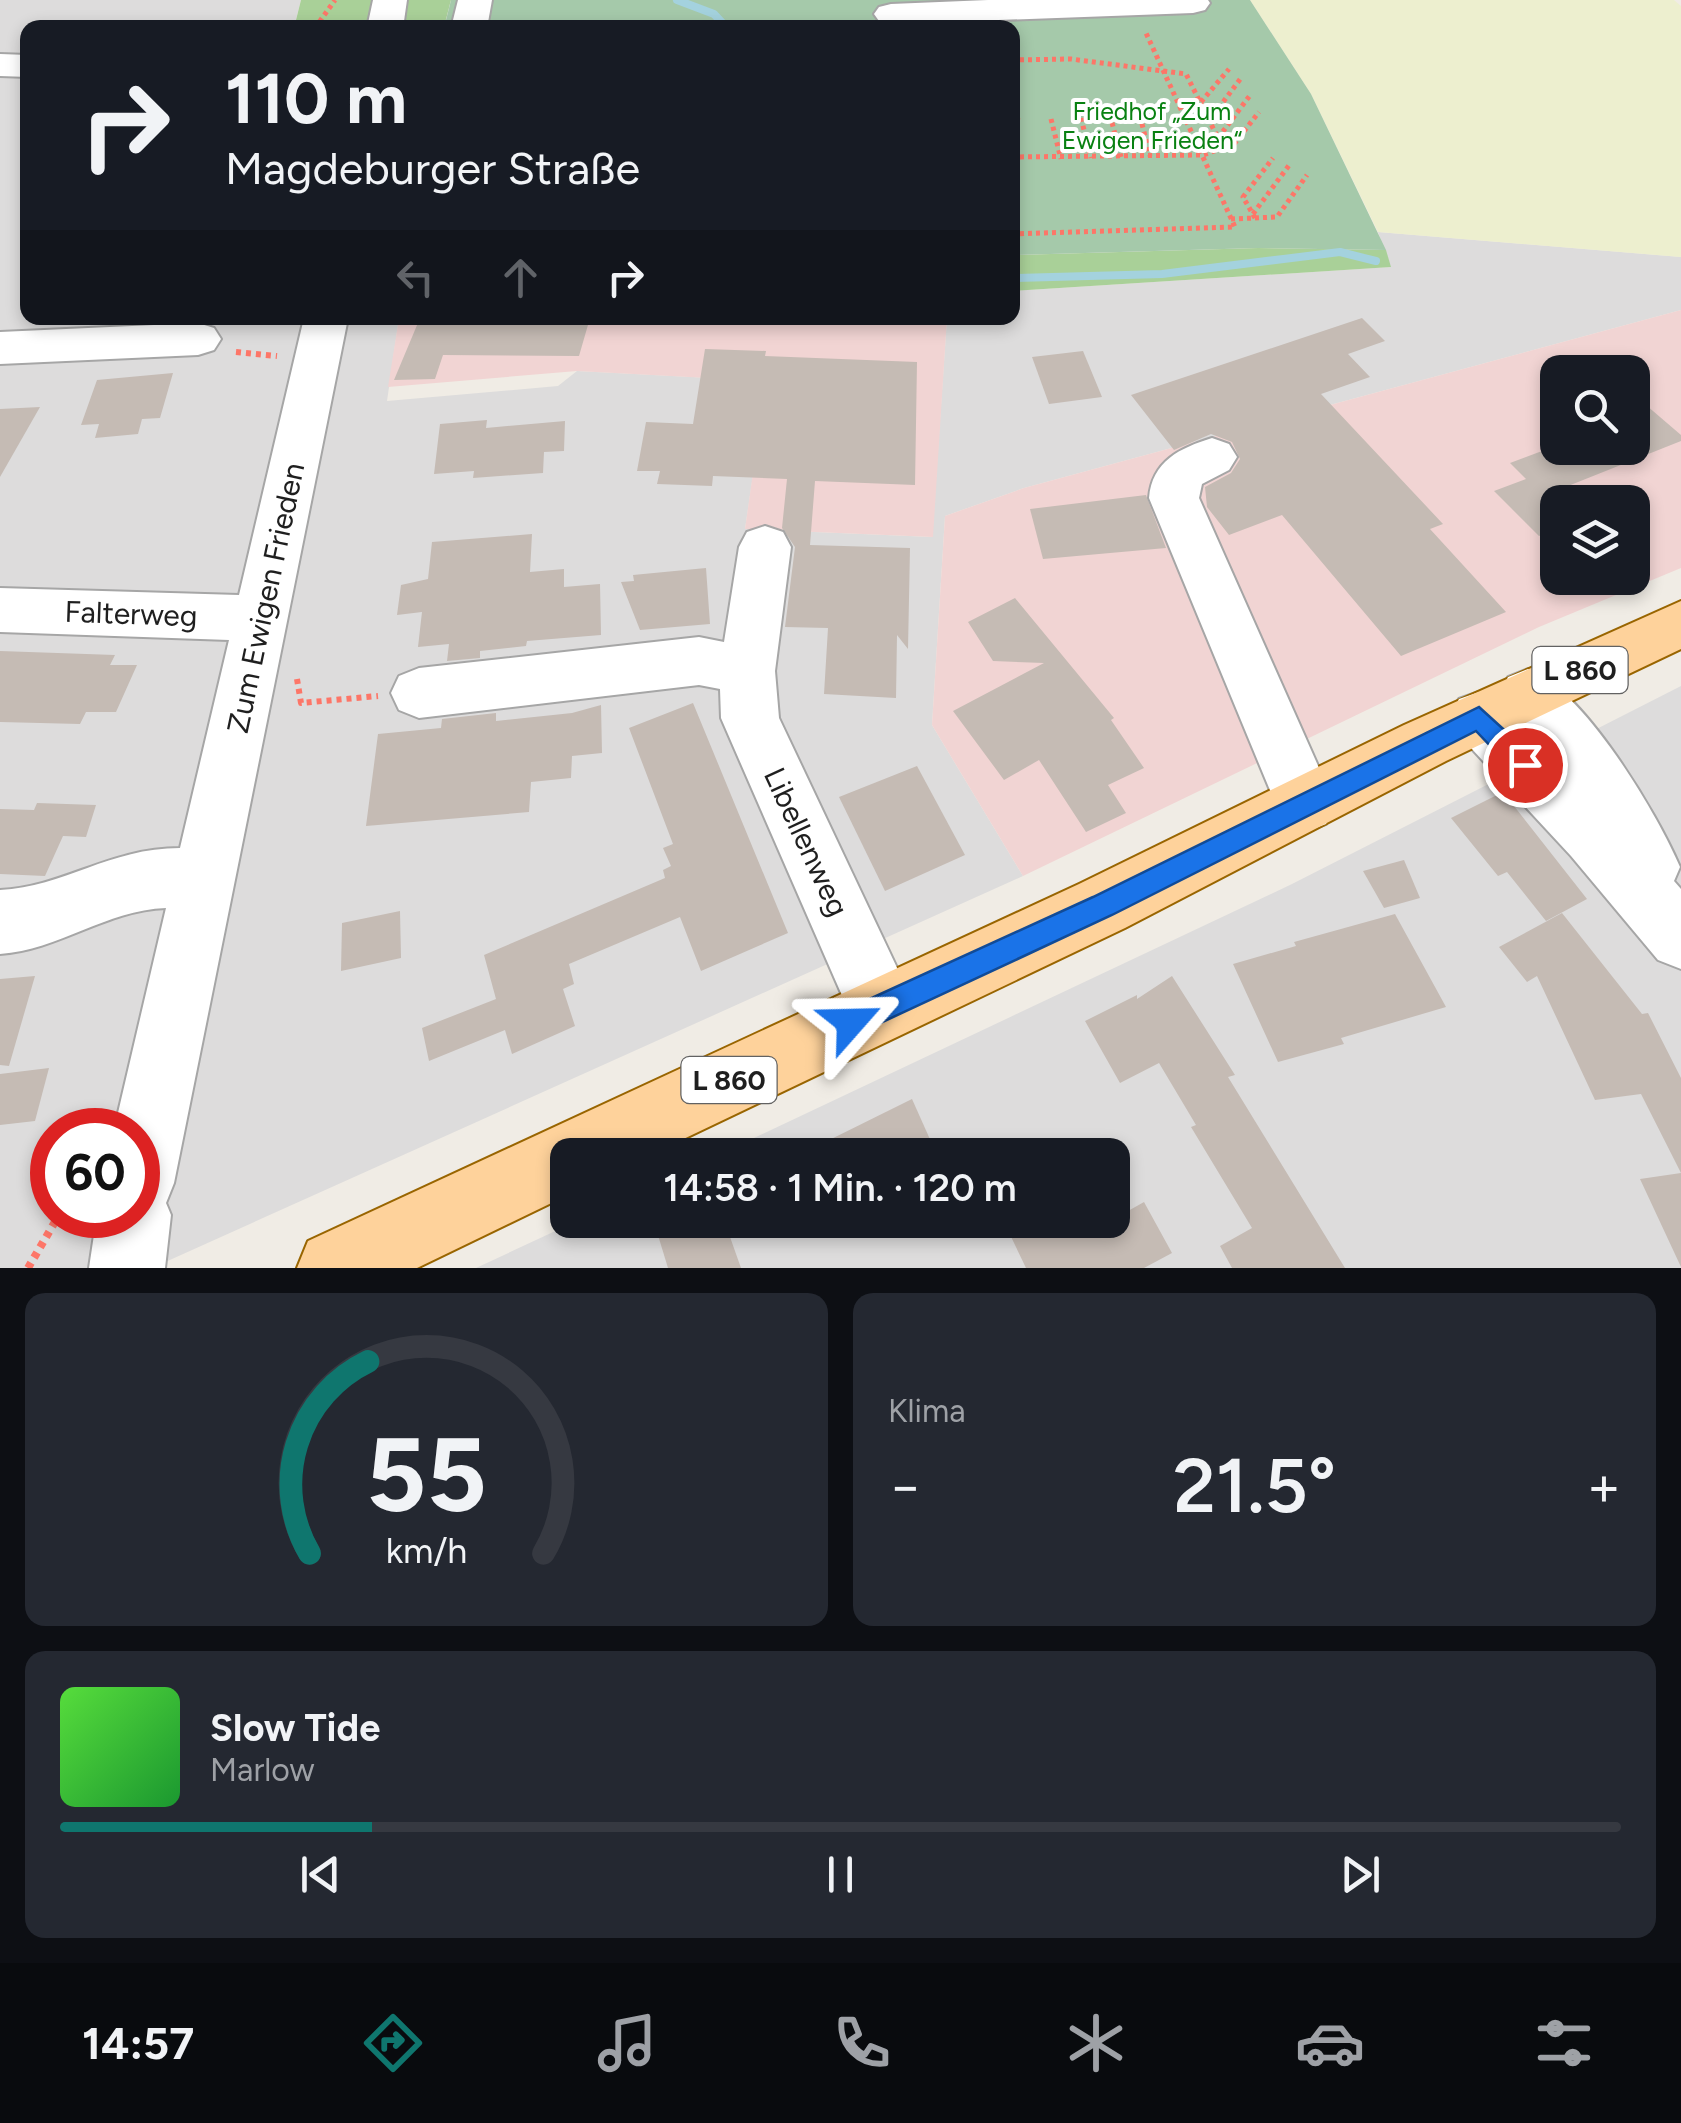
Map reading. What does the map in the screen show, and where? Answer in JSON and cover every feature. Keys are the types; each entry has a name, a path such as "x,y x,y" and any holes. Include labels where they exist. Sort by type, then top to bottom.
{"main road":[{"name":"L 860","path":"608,1138 1102,906 1504,706 1681,624"},
{"name":"L 860","path":"335,1268 550,1166"}],"street":[{"path":"891,14 1193,3"},
{"name":"Zum Ewigen Frieden","path":"155,1108 325,325"},
{"path":"0,348 198,339"},
{"path":"1212,456 1186,467 1174,483 1174,498 1304,804"},
{"name":"Libellenweg","path":"765,546 747,671 750,718 882,1008"},
{"name":"Falterweg","path":"0,610 263,618"},
{"path":"419,693 699,661 747,671"},
{"path":"1504,706 1594,836 1681,935"},
{"path":"0,922 48,914 120,884 155,878 206,878"},
{"path":"127,1268 131,1238"}],"path":[{"path":"1020,234 1235,227 1133,5"},
{"path":"1020,60 1071,58 1186,74 1223,148"},
{"path":"1200,103 1229,69"},
{"path":"1210,120 1241,78"},
{"path":"1218,138 1251,94"},
{"path":"1020,158 1203,155 1234,144 1259,112"},
{"path":"1110,115 1121,157"},
{"path":"1140,116 1150,156"},
{"path":"1081,118 1092,158"},
{"path":"1050,119 1061,159"},
{"path":"1254,216 1244,196 1274,158"},
{"path":"1254,216 1290,164"},
{"path":"1232,218 1277,217 1306,175"},
{"path":"301,703 338,699"},
{"path":"28,1268 46,1238"}],"shaded area":[{"path":"0,0 301,0 296,20 20,20 20,325 398,325 387,401 558,386 577,371 767,381 745,529 932,537 947,325 1020,325 1020,291 1390,267 1378,232 1681,257 1681,310 1024,488 945,516 932,725 1023,876 152,1268 0,1268"},
{"path":"1681,310 1681,568 1650,581 1650,485 1540,485 1540,595 1616,595 1539,627 1023,876 932,725 945,516 1024,488"},
{"path":"398,325 947,325 933,537 745,529 766,381 577,371 388,387"},
{"path":"1681,686 1681,1268 476,1268 550,1234 550,1238 1130,1238 1130,1138 754,1138 1292,884"}],"green space":[{"path":"301,0 451,0 446,20 296,20"},
{"name":"Friedhof „Zum Ewigen Frieden“","path":"451,0 1250,0 1311,94 1386,250 1258,248 1020,255 1020,20 446,20"},
{"path":"1250,0 1674,0 1681,6 1681,257 1378,232 1311,94"},
{"path":"1258,248 1386,250 1391,267 1020,291 1020,255"}],"building":[{"path":"1362,318 1385,341 1348,354 1370,377 1321,394 1443,524 1430,529 1506,612 1401,656 1282,515 1229,535 1207,507 1205,487 1231,473 1240,459 1232,442 1211,434 1174,450 1131,395"},
{"path":"417,325 588,325 579,356 443,355 435,379 394,380"},
{"path":"705,349 766,351 765,356 917,362 915,485 815,481 810,545 910,548 908,649 897,635 896,698 824,694 828,628 785,627 795,547 782,528 787,479 713,476 712,486 657,484 660,471 637,471 646,422 693,424"},
{"path":"1083,351 1102,397 1049,404 1032,357"},
{"path":"173,373 160,418 142,419 138,434 95,438 99,424 81,425 97,380"},
{"path":"40,407 0,477 0,409"},
{"path":"1650,408 1681,435 1681,441 1650,453"},
{"path":"487,420 486,428 565,421 564,451 544,452 543,473 473,478 474,471 434,474 440,424"},
{"path":"1540,452 1540,465 1621,465 1571,485 1540,485 1539,536 1494,491 1526,479 1510,463"},
{"path":"1146,495 1166,548 1043,559 1030,509"},
{"path":"532,534 530,572 564,569 564,587 600,584 601,635 527,641 526,646 480,651 480,658 447,661 449,644 418,647 422,612 397,615 401,585 428,579 432,542"},
{"path":"706,568 710,624 640,630 621,582 634,581 633,575"},
{"path":"1015,598 1114,718 1111,720 1144,768 1108,785 1126,813 1086,832 1039,760 1004,780 953,711 1044,663 993,661 968,622"},
{"path":"0,651 115,655 110,665 137,665 116,712 86,712 80,724 0,722"},
{"path":"693,703 788,933 701,971 680,917 569,964 574,984 563,989 575,1026 512,1054 505,1030 429,1061 422,1028 496,999 484,955 665,878 663,870 671,866 663,848 673,844 629,728"},
{"path":"601,705 602,753 572,756 571,778 531,782 529,812 366,826 378,734 441,728 442,719 496,713 496,721 572,713"},
{"path":"917,766 965,855 885,891 839,797"},
{"path":"1503,792 1587,899 1546,921 1507,872 1498,876 1451,818"},
{"path":"37,803 96,805 86,837 63,836 45,876 0,874 0,809 34,810"},
{"path":"1404,860 1420,898 1384,908 1363,871"},
{"path":"400,911 401,958 341,971 342,923"},
{"path":"1562,913 1642,1014 1648,1013 1681,1078 1681,1173 1641,1094 1595,1100 1537,976 1527,982 1499,947"},
{"path":"1395,914 1446,1007 1341,1038 1344,1044 1278,1062 1233,964 1296,946 1294,942"},
{"path":"35,976 9,1066 0,1065 0,979"},
{"path":"1172,976 1235,1075 1228,1077 1345,1268 1232,1268 1220,1246 1252,1228 1191,1127 1196,1125 1159,1063 1120,1083 1085,1021 1137,995 1137,999"},
{"path":"49,1068 38,1108 30,1108 30,1122 0,1125 0,1074"},
{"path":"912,1099 929,1138 833,1138"},
{"path":"1681,1173 1681,1267 1640,1179"},
{"path":"1144,1202 1172,1253 1144,1268 1026,1268 1012,1238 1130,1238 1130,1210"},
{"path":"659,1238 730,1238 741,1268 668,1268"}],"waterway":[{"path":"677,0 714,14 720,20"},
{"path":"1020,278 1162,274 1340,252 1376,261"}],"route":[{"path":"851,1022 1102,906 1479,718 1525,765"}]}
